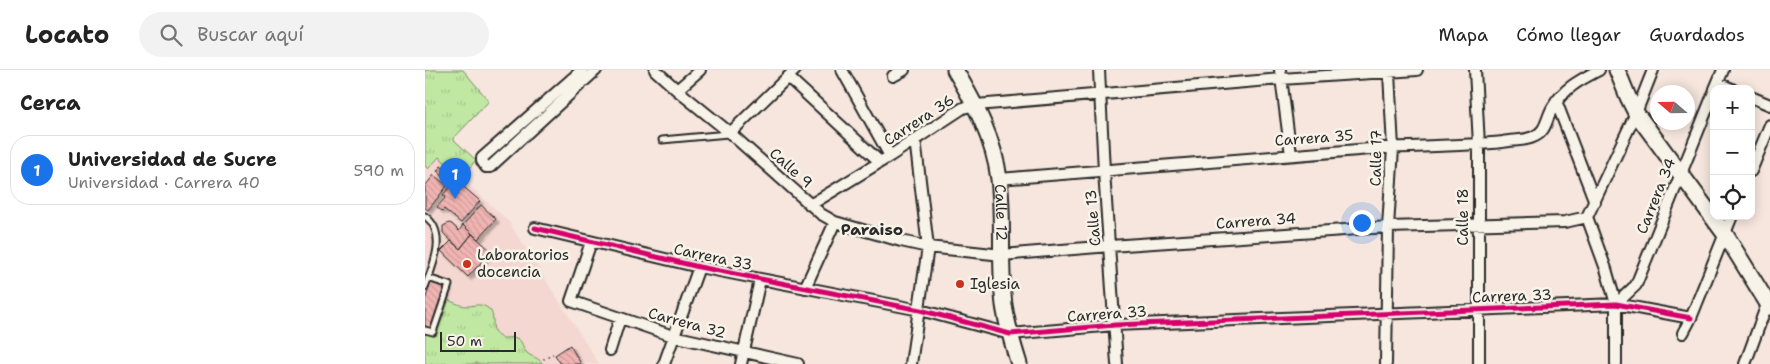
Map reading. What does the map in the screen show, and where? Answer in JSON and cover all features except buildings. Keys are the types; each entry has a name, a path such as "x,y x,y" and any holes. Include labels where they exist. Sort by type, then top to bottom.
{"street":[{"path":"582,70 542,112 490,167 487,167 482,158 542,112 595,70"},
{"name":"Calle 9","path":"655,70 731,133 821,214 835,222 878,236 928,247"},
{"path":"677,90 700,70"},
{"path":"842,70 890,156"},
{"path":"893,76 904,70"},
{"name":"Calle 12","path":"955,70 976,105 991,142 999,179 1004,305 1019,364"},
{"name":"Calle 13","path":"1099,70 1117,364"},
{"name":"Carrera 36","path":"810,205 890,156 953,113 976,105 1101,95 1280,75 1389,73 1417,70"},
{"name":"Calle 18","path":"1475,70 1479,144 1479,364"},
{"name":"Carrera 35","path":"999,179 1291,155 1479,144 1531,138 1540,135 1545,128 1551,109 1569,86 1599,70"},
{"path":"1617,70 1636,113 1725,234 1769,303 1745,364"},
{"path":"1616,364 1615,304 1606,269 1587,217 1636,113 1653,70"},
{"name":"Carrera 34","path":"1716,85 1723,70"},
{"name":"Calle 17","path":"1386,364 1388,227 1393,148 1389,73"},
{"path":"731,133 792,74 880,162"},
{"path":"1280,75 1291,155"},
{"path":"1755,99 1770,105"},
{"path":"1556,101 1595,202"},
{"name":"Carrera 34","path":"1615,304 1636,285 1710,101"},
{"path":"1755,161 1770,125"},
{"path":"911,364 928,247 915,139"},
{"name":"Carrera 34","path":"928,247 1002,255 1388,227 1565,222 1587,217"},
{"path":"1683,332 1691,318 1731,220"},
{"path":"805,288 835,222"},
{"name":"Carrera 33","path":"535,228 699,267 919,310 1010,334 1115,324 1615,304 1691,318"},
{"name":"Carrera 32","path":"591,242 571,301 673,336 798,364"},
{"path":"663,364 699,267"},
{"path":"741,364 760,280"},
{"path":"610,350 620,318"}],"lane":[{"path":"662,140 731,133"},
{"path":"425,216 433,224 437,245 436,256 425,287"},
{"path":"425,330 433,332 449,285 428,278"}],"path":[{"path":"542,364 544,360 553,354"}],"shaded area":[{"path":"425,70 463,70 489,101 453,139 476,160 462,178 509,222 599,364 425,364"}],"green space":[{"path":"425,70 463,70 489,101 453,139 476,160 462,177 439,157 428,169 425,166"},
{"path":"444,298 461,305 486,307 492,313 497,335 502,338 518,339 527,353 538,359 542,364 425,364 425,330"}],"cycle path":[{"path":"535,228 699,267 920,310 1010,334 1115,325 1616,304 1691,318"}],"place":[{"name":"Universidad de Sucre","path":"455,199"},
{"name":"Laboratorios docencia","path":"467,264"},
{"name":"Iglesia","path":"960,284"}],"district":[{"name":"Paraiso","path":"872,229"}]}
